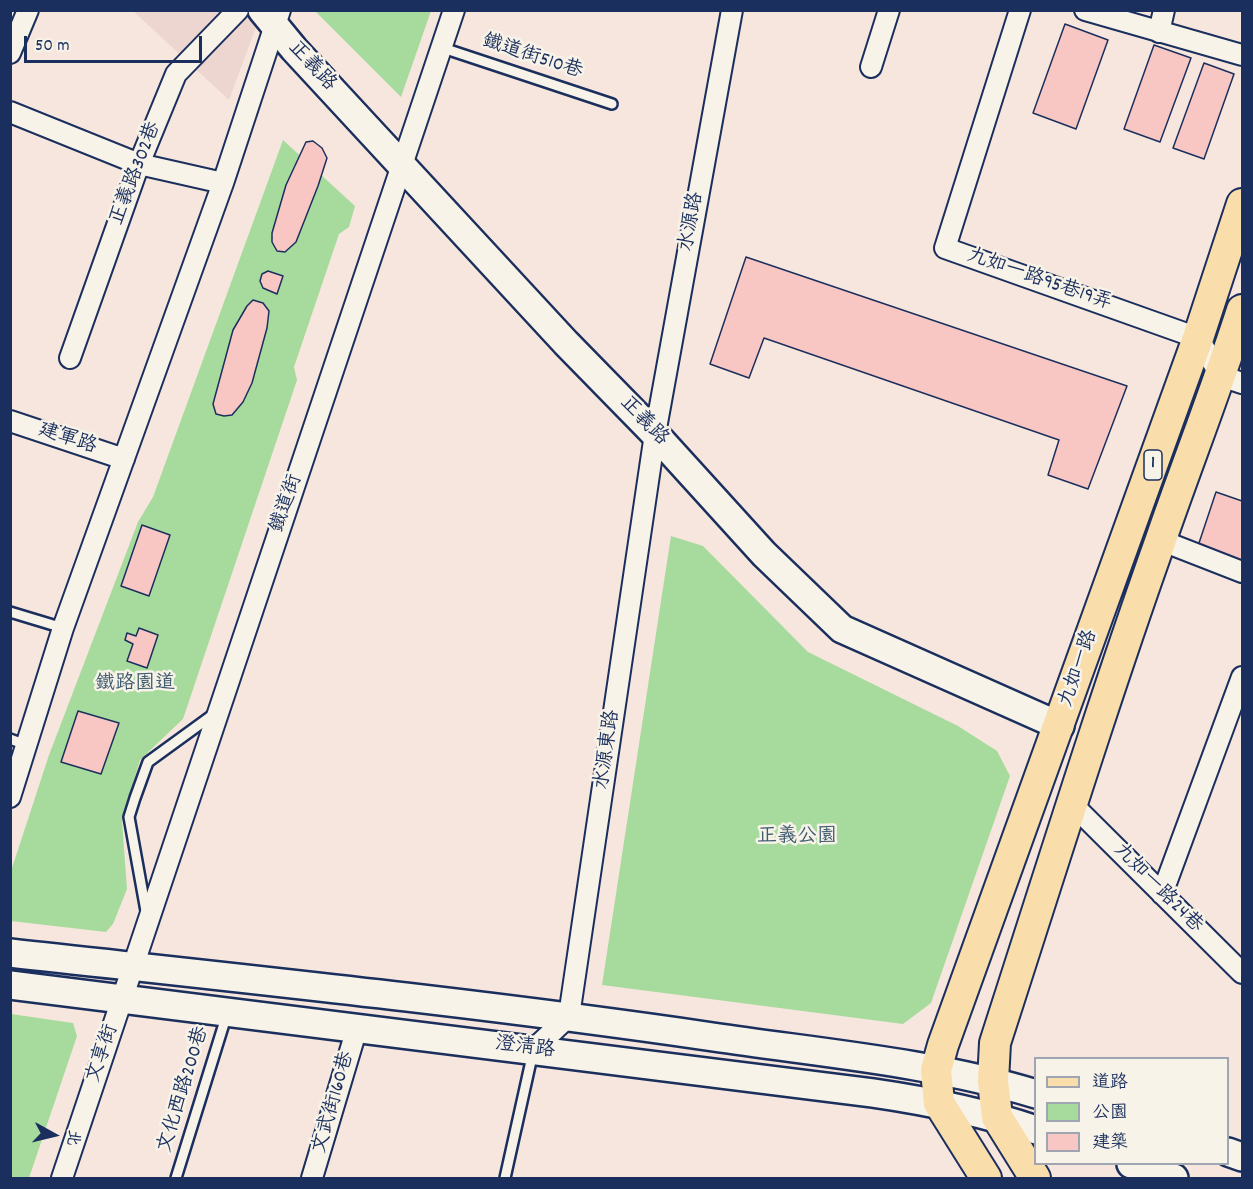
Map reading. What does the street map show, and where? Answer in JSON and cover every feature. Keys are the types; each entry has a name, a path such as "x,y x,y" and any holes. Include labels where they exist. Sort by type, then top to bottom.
{"main road":[{"name":"正義路","path":"272,16 294,49 566,343 655,434 764,554 843,629 1060,726"},
{"name":"九如一路","path":"986,1179 939,1103 936,1070 943,1045 1060,726 1198,338 1242,204"},
{"name":"九如一路","path":"997,1117 993,1081 995,1043 1092,738 1160,540 1232,380 1242,310"},
{"name":"澄清路","path":"10,953 569,1016 936,1070 993,1081 1034,1094"},
{"name":"澄清路","path":"10,985 873,1093 939,1103 997,1117 1034,1130"},
{"name":"1","path":"997,1117 1035,1179"},
{"path":"1134,1165 1174,1179"}],"street":[{"path":"10,53 28,10"},
{"name":"正義路302巷","path":"70,358 139,164 176,74 238,10"},
{"name":"鐵道街","path":"122,999 454,10"},
{"name":"水源路","path":"655,434 732,10"},
{"path":"871,68 889,10"},
{"name":"九如一路95巷19弄","path":"1020,10 945,248 1198,338"},
{"path":"1084,10 1242,55"},
{"path":"1159,32 1164,10"},
{"path":"10,797 18,742 63,628 223,183 272,16"},
{"path":"10,112 139,164 223,183"},
{"path":"1198,338 1232,380"},
{"name":"建軍路","path":"10,421 124,459"},
{"name":"水源東路","path":"569,1016 655,434"},
{"path":"1160,540 1242,572"},
{"path":"1162,894 1242,677"},
{"name":"正義路","path":"1060,726 1092,738"},
{"name":"九如一路24巷","path":"1072,804 1242,973"},
{"name":"文享街","path":"62,1179 122,999"},
{"path":"533,1050 569,1016"},
{"name":"文武街160巷","path":"312,1179 357,1028"}],"lane":[{"name":"鐵道街510巷","path":"440,47 612,104"},
{"path":"10,612 63,628"},
{"path":"148,918 129,817 132,807 148,762 218,711"},
{"name":"文化西路200巷","path":"176,1179 228,1012"},
{"path":"505,1179 533,1050"}],"shaded area":[{"path":"133,11 262,11 229,100"}],"green space":[{"path":"315,11 431,11 401,97"},
{"name":"鐵路園道","path":"283,140 355,206 349,227 339,234 294,367 297,380 183,719 140,760 122,821 127,889 113,924 106,932 11,921 11,871 49,755 138,522 153,497"},
{"name":"正義公園","path":"671,536 703,546 808,652 958,726 997,751 1010,776 931,1003 903,1024 602,985"},
{"path":"11,1014 73,1023 77,1036 29,1178 11,1178"}],"building":[{"path":"1065,24 1108,40 1076,129 1033,113"},
{"path":"1154,45 1191,58 1160,142 1124,129"},
{"path":"1204,63 1234,74 1204,159 1173,148"},
{"path":"313,141 322,148 327,158 318,186 296,242 285,252 277,251 272,242 272,233 286,185 306,142"},
{"path":"746,257 1127,386 1088,489 1048,475 1059,440 764,338 749,378 710,364"},
{"path":"268,271 283,276 277,294 263,288 260,281 262,274"},
{"path":"253,300 263,303 269,311 267,328 252,383 243,402 232,415 216,414 213,404 233,330"},
{"path":"1216,492 1242,501 1242,568 1196,552"},
{"path":"142,525 170,535 149,596 121,586"},
{"path":"139,628 158,635 147,668 127,661 133,644 125,640 127,633 136,636"},
{"path":"78,711 119,723 101,774 61,762"}]}
